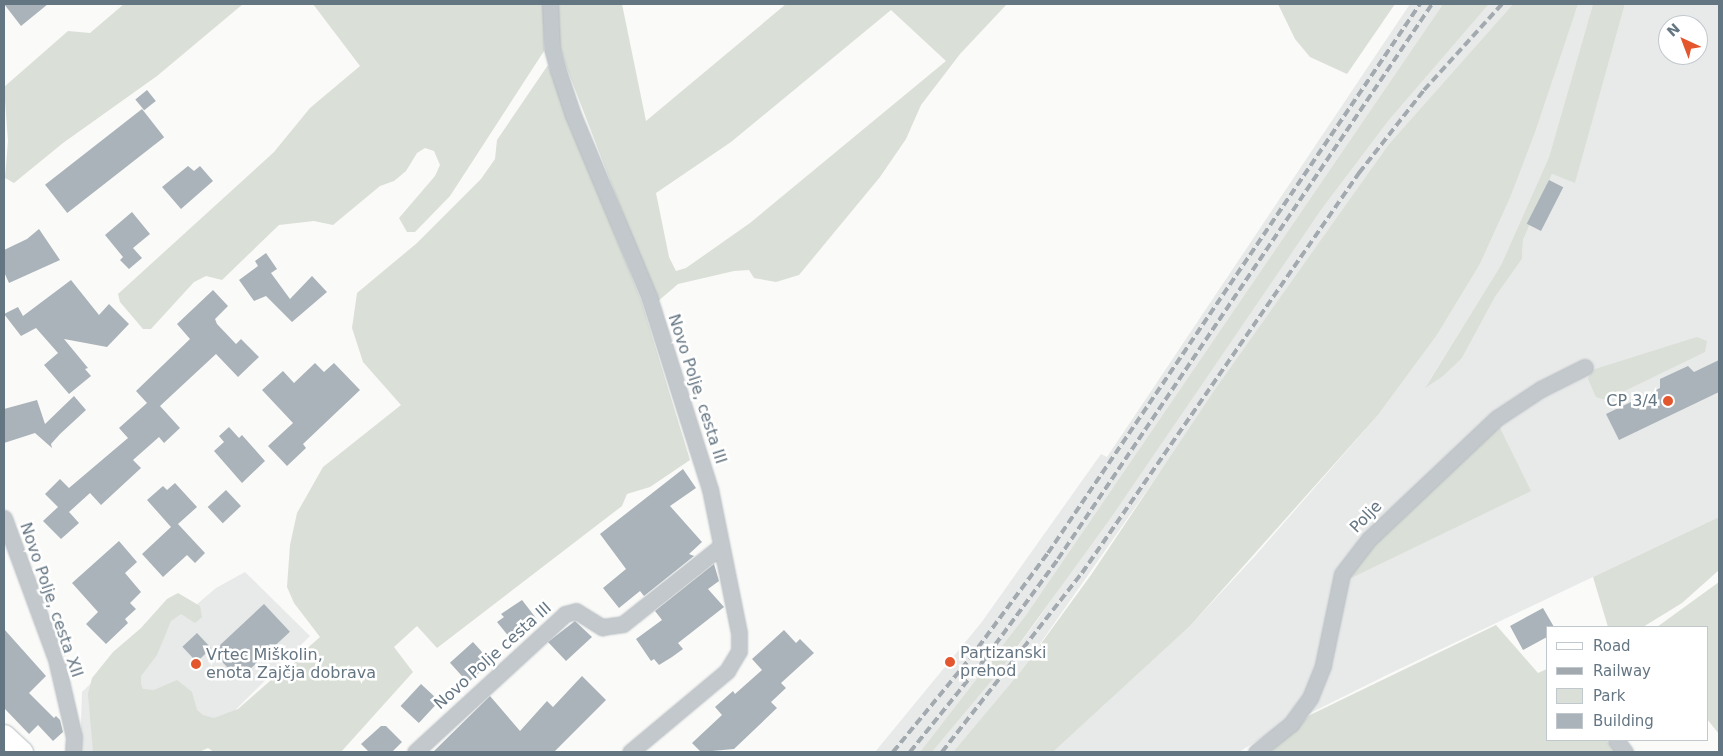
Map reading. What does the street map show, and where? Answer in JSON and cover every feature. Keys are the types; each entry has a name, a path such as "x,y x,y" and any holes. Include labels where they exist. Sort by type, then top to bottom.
{"main road":[{"path":"4,734 22,752"}],"street":[{"name":"Novo Polje, cesta III","path":"550,4 552,48 558,70 573,115 649,297 710,489 739,633 739,651 735,661 715,684 630,752"},
{"name":"Polje","path":"1256,752 1291,724 1310,698 1323,665 1339,582 1351,559 1384,523 1496,418 1540,389 1585,366"},
{"name":"Novo Polje, cesta XII","path":"4,518 56,658 74,737 73,752"},
{"name":"Novo Polje cesta III","path":"415,752 565,614 576,611 602,627 623,624 721,546"},
{"path":"1617,741 1625,752"}],"shaded area":[{"path":"1410,4 1443,4 1026,615 920,752 875,752 981,623 1101,454 1107,457"},
{"path":"1489,4 1513,4 1389,144 1021,671 953,752 932,752 999,672 1036,622 1321,210 1389,120"},
{"path":"1578,4 1593,4 1549,157 1501,265 1426,386 1462,358 1495,297 1522,259 1523,240 1552,174 1575,182 1625,4 1719,4 1719,517 1389,674 1268,734 1239,752 1053,752 1190,626 1255,556 1378,415 1437,335 1480,264 1510,198"},
{"name":"Vrtec Miškolin, enota Zajčja dobrava","path":"245,572 310,636 193,752 80,752 82,692 173,602 189,611 216,588"}],"green space":[{"path":"124,4 243,4 157,76 63,143 14,183 5,178 8,141 4,87 68,31 90,33"},
{"path":"313,4 544,4 544,51 450,196 415,232 407,232 399,218 435,176 440,165 434,151 425,148 417,153 406,171 394,181 380,186 333,225 314,221 279,225 222,280 206,276 194,282 151,329 143,329 120,302 118,294 274,152 310,108 360,66"},
{"path":"555,4 622,4 646,121 786,4 1007,4 960,54 921,105 906,139 880,177 799,275 776,282 754,278 749,270 734,271 678,284 657,302 566,66 557,36","holes":["891,10 946,61 750,223 686,268 676,271 669,257 656,193 731,142"]},
{"path":"1278,4 1395,4 1347,74 1310,57 1295,39"},
{"path":"1443,4 1489,4 1389,120 1321,210 1110,519 999,672 932,752 920,752 1026,615"},
{"path":"1513,4 1578,4 1535,132 1510,198 1480,264 1437,335 1378,415 1190,626 1053,752 953,752 1021,671 1091,575 1216,388 1389,144"},
{"path":"1593,4 1625,4 1575,183 1552,174 1523,240 1522,259 1495,297 1462,358 1443,376 1425,388 1501,265 1549,157"},
{"path":"548,65 642,303 690,460 650,487 627,494 622,506 437,648 417,626 394,647 413,672 341,752 214,752 208,748 199,752 93,752 88,694 92,678 113,652 141,628 167,599 178,593 200,606 202,617 195,623 181,614 171,621 157,655 141,676 141,684 143,689 154,690 177,680 192,692 197,710 203,715 214,718 238,709 320,637 294,603 287,587 290,545 297,513 323,467 401,405 363,362 352,328 357,293 417,243 481,179 495,159 497,140"},
{"path":"1697,337 1707,341 1705,352 1606,400 1596,397 1588,379 1592,370"},
{"path":"1499,426 1531,491 1347,580 1374,543"},
{"path":"1719,517 1719,570 1682,603 1645,626 1608,626 1593,577"},
{"path":"1719,582 1719,734 1708,720 1708,626 1658,626"},
{"path":"1496,625 1538,673 1546,669 1546,741 1607,741 1617,752 1270,752 1310,715"}],"building":[{"path":"4,4 48,4 21,26"},
{"path":"147,90 156,101 144,110 135,99"},
{"path":"142,109 164,137 67,213 45,185"},
{"path":"188,166 194,171 200,166 213,181 181,209 162,187"},
{"path":"1549,180 1563,187 1541,231 1527,224"},
{"path":"132,212 150,234 133,248 142,258 129,269 120,260 123,257 105,235"},
{"path":"39,229 60,260 9,283 4,272 4,250 27,239"},
{"path":"266,253 277,269 271,273 290,299 312,276 327,292 292,322 266,296 254,301 239,280 258,266 255,261"},
{"path":"71,280 99,315 109,304 129,324 107,347 64,339 88,368 85,369 91,376 69,394 44,365 58,353 36,328 21,336 4,314 18,307 23,316"},
{"path":"213,290 228,306 215,319 217,324 236,344 241,339 259,357 238,377 216,354 160,406 180,428 164,443 159,437 133,460 141,468 101,505 90,493 69,512 79,523 61,539 43,521 58,507 45,494 60,479 69,488 128,438 119,428 147,403 136,391 190,339 177,324"},
{"name":"CP 3/4","path":"1719,360 1719,392 1619,440 1606,414 1660,388 1660,379 1688,366 1694,372"},
{"path":"315,363 324,372 334,363 360,390 303,444 306,448 287,466 268,446 293,423 262,390 283,371 294,383"},
{"path":"74,396 86,410 51,444 52,448 35,433 4,443 4,409 37,400 45,424"},
{"path":"229,427 239,438 242,435 265,461 242,483 214,451 224,442 219,436"},
{"path":"683,469 696,488 670,506 702,542 689,554 694,556 644,596 640,591 619,608 603,588 626,569 600,534"},
{"path":"175,483 197,507 178,524 205,553 195,563 187,555 163,577 142,554 171,527 147,500 163,486 167,490"},
{"path":"226,490 241,506 223,523 208,507"},
{"path":"119,541 137,562 125,573 141,592 130,603 136,609 125,619 128,623 106,644 86,624 98,612 72,583"},
{"path":"714,564 719,581 708,589 724,607 678,643 683,649 659,665 654,659 651,661 636,639 662,620 655,611"},
{"path":"522,600 539,622 514,643 497,622 504,617 501,614"},
{"path":"264,604 290,632 239,680 213,652"},
{"path":"1543,608 1553,626 1546,626 1546,638 1523,650 1510,626"},
{"path":"575,621 592,637 566,661 548,642"},
{"path":"4,629 46,676 29,693 54,718 56,716 60,720 63,732 53,741 38,725 29,734 4,708"},
{"path":"784,630 796,643 800,639 814,653 781,683 786,688 771,702 777,708 734,749 701,752 692,743 722,715 715,707 733,691 735,694 762,670 752,659"},
{"path":"197,633 211,648 197,662 182,647"},
{"path":"473,642 491,662 468,683 450,663"},
{"path":"582,676 606,700 554,752 433,752 490,696 520,731 547,701 553,707"},
{"path":"421,684 439,701 419,723 401,706"},
{"path":"381,726 386,726 402,742 392,752 369,752 361,744"}],"railway":[{"path":"893,752 971,657 1048,553 1420,4"},
{"path":"910,752 981,664 1058,559 1432,4"},
{"path":"942,752 1082,573 1359,173 1424,90 1502,4"}],"place":[{"name":"CP 3/4","path":"1668,401"},
{"name":"Partizanski prehod","path":"950,662"},
{"name":"Vrtec Miškolin, enota Zajčja dobrava","path":"196,664"}]}
